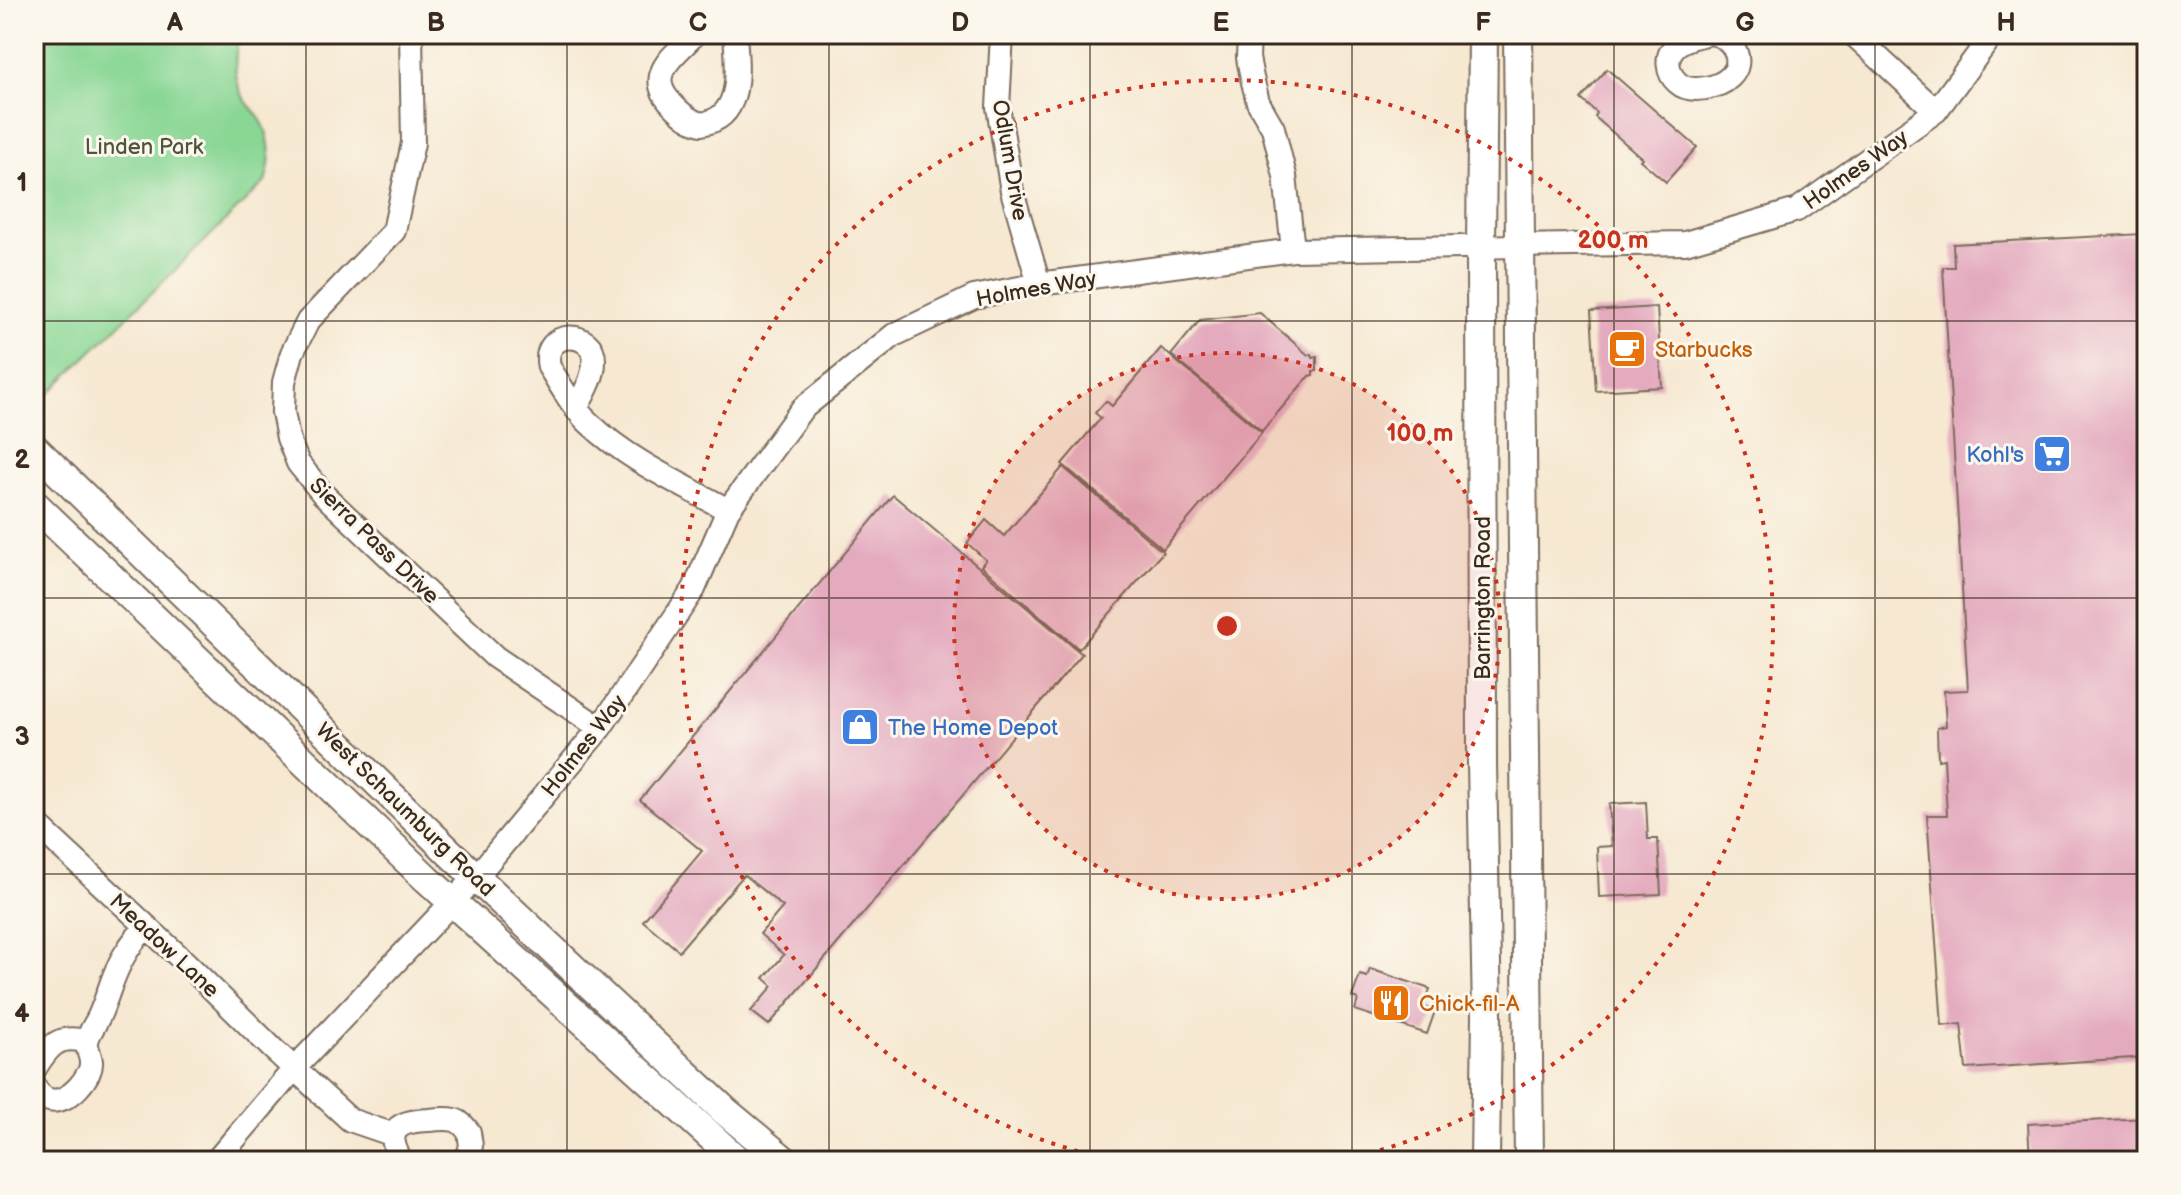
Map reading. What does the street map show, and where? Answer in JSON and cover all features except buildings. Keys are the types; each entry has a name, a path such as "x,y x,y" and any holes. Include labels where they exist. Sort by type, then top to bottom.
{"main road":[{"name":"Barrington Road","path":"1483,34 1485,1161"},
{"name":"Barrington Road","path":"1518,34 1529,1161"},
{"name":"West Schaumburg Road","path":"34,448 476,877 725,1111 785,1161"},
{"name":"West Schaumburg Road","path":"34,504 427,879 738,1161"}],"street":[{"name":"Sierra Pass Drive","path":"411,34 413,143 394,231 308,321 292,353 284,382 283,412 288,438 298,463 323,494 495,657 600,728"},
{"path":"695,34 665,65 660,86 663,95 686,117 701,124 718,119 734,94 738,75 735,34"},
{"name":"Odlum Drive","path":"1002,34 998,107 1012,191 1039,284"},
{"path":"1249,34 1248,58 1258,102 1273,128 1285,176 1293,250"},
{"path":"1706,34 1679,43 1671,52 1670,74 1681,86 1697,89 1723,82 1735,71 1736,51 1728,39 1715,34"},
{"path":"1736,51 1752,34"},
{"path":"1853,34 1936,111"},
{"name":"Holmes Way","path":"216,1161 294,1069 476,877 600,728 694,589 728,510 802,409 894,335 974,297 1039,284 1293,250 1685,243 1797,210 1936,111 1993,34"},
{"path":"576,409 632,457 728,510"},
{"name":"Meadow Lane","path":"34,822 350,1120 394,1135"},
{"path":"34,1086 42,1096 51,1101 60,1101 76,1090 89,1072 91,1064 87,1042 125,953 146,927"},
{"path":"34,1070 58,1041 68,1038 87,1042"},
{"path":"401,1161 394,1135 400,1125 411,1120 454,1120 466,1127 471,1136 470,1154 466,1161"}],"green space":[{"name":"Linden Park","path":"34,34 239,34 236,77 243,97 263,123 270,157 265,182 34,408"}],"place":[{"name":"Starbucks","path":"1627,349"},
{"name":"Kohl's","path":"2052,454"},
{"name":"The Home Depot","path":"860,727"},
{"name":"Chick-fil-A","path":"1391,1003"}]}
